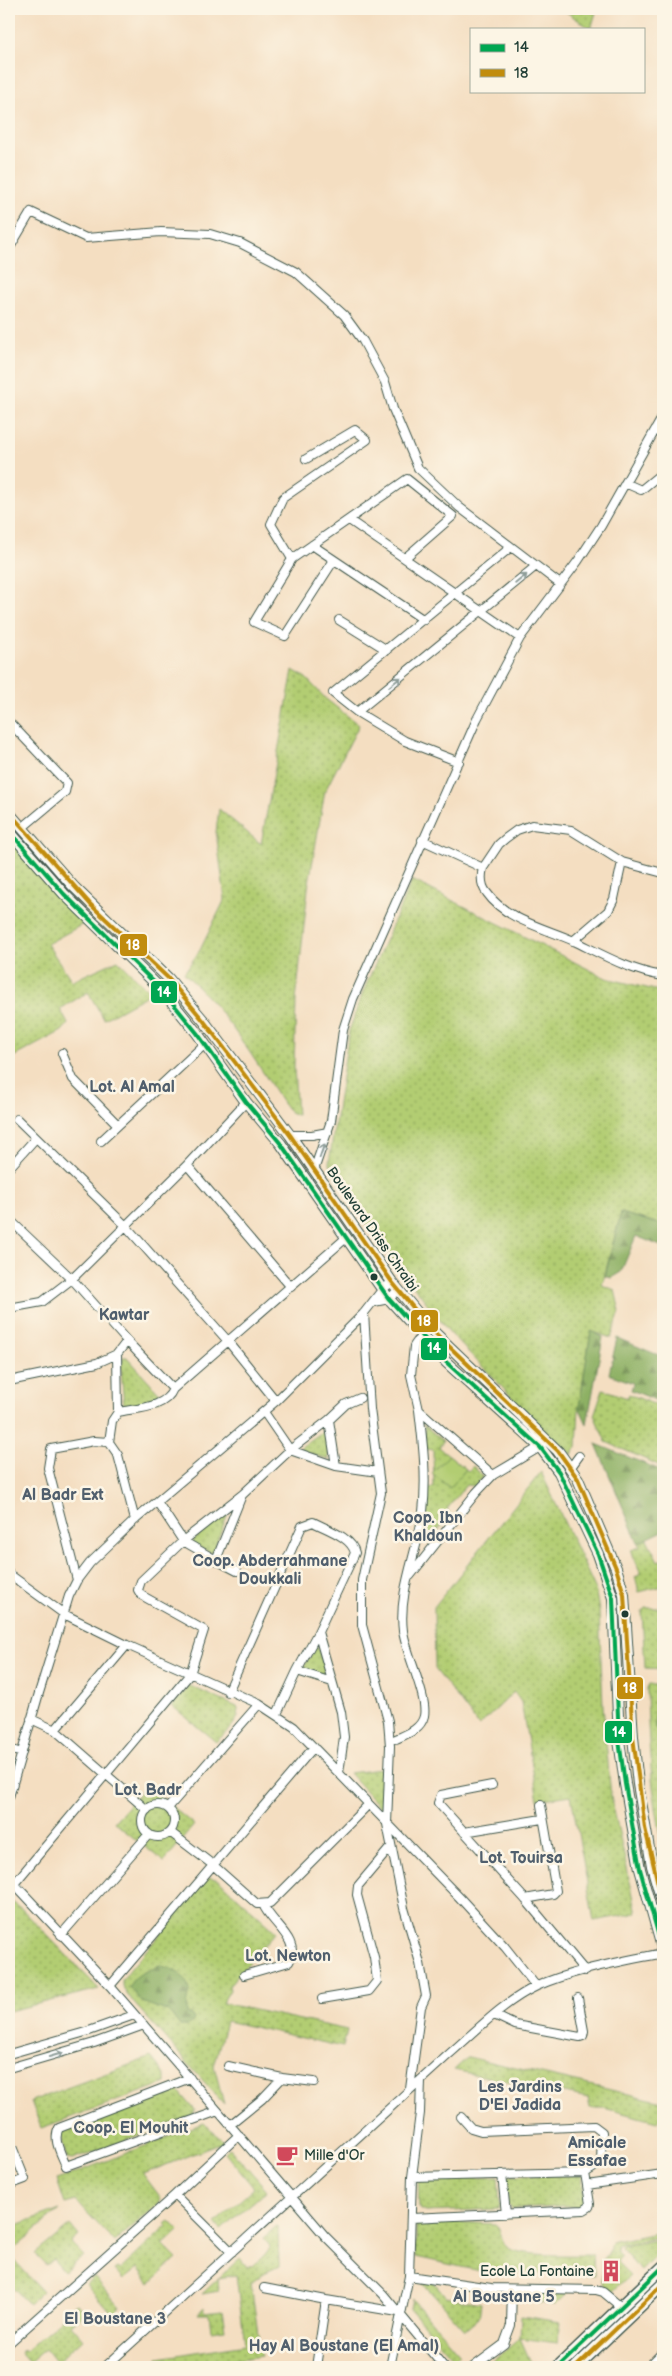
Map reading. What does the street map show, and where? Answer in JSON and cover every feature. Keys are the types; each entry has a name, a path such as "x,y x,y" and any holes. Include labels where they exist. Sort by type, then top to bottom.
{"main road":[{"name":"Boulevard Driss Chraibi","path":"9,813 73,886 87,909 162,990 205,1044 246,1102 281,1144 389,1299 421,1336 463,1378 540,1447 559,1472 598,1554 613,1598 619,1740 624,1784 640,1869 663,1952"},
{"name":"Boulevard Driss Chraibi","path":"9,831 64,894 87,909 168,978 222,1044 290,1135 395,1286 430,1328 558,1451 570,1468 586,1495 616,1568 624,1594 633,1737 638,1784 652,1866 663,1905"},
{"path":"64,894 73,886"},
{"path":"558,2367 663,2267"},
{"path":"576,2367 663,2284"}],"street":[{"path":"9,249 31,212 86,238 160,232 210,234 240,242 296,272 344,315 364,341 385,382 393,409 418,468 459,508 560,584"},
{"path":"314,1170 328,1132 343,1030 353,999 477,719 520,638 601,526 663,416"},
{"path":"292,559 271,524 283,498 367,440 355,430 306,459"},
{"path":"625,483 641,490 663,472"},
{"path":"334,560 285,636 254,622 292,559 408,479 453,516 405,558"},
{"path":"349,520 520,638"},
{"path":"312,545 424,620"},
{"path":"459,762 405,741 357,712 333,693 388,650 511,547"},
{"path":"357,712 536,566"},
{"path":"339,620 388,650"},
{"path":"9,722 67,783 65,792 22,828"},
{"path":"663,873 622,862 571,830 532,825 517,830 498,844 483,868 481,876 486,892 504,909 530,924 573,941 628,967 663,976"},
{"path":"422,840 483,868"},
{"path":"573,941 608,910 614,899 622,862"},
{"path":"101,1141 205,1044"},
{"path":"62,1053 73,1079 118,1125"},
{"path":"9,1308 42,1302 72,1279 187,1165 246,1102"},
{"path":"17,1119 35,1139 125,1225 227,1340 276,1401"},
{"path":"290,1135 312,1135 328,1132"},
{"path":"9,1168 35,1139"},
{"path":"187,1165 291,1287"},
{"path":"9,1219 72,1279 173,1389"},
{"path":"9,1233 16,1226"},
{"path":"118,1412 167,1400 173,1389 227,1340 346,1238"},
{"path":"9,1798 31,1719 64,1614 77,1580 90,1563 136,1520 276,1401 364,1313 382,1290 395,1286"},
{"path":"374,1302 389,1299 395,1286"},
{"path":"364,1313 370,1408 381,1493 362,1580 362,1625 388,1721 390,1746 387,1824 390,1848 420,1962 426,1996 421,2007 410,2089"},
{"path":"396,1740 413,1731 421,1724 425,1707 403,1634 402,1621 408,1578 423,1512 425,1473 420,1410 411,1375 414,1346 421,1336"},
{"path":"9,1380 97,1363 117,1354 127,1341"},
{"path":"117,1354 118,1412 112,1421 109,1442 118,1455 136,1520"},
{"path":"360,1398 346,1404 329,1420 290,1450 243,1494 183,1541 141,1581 138,1590 150,1600 204,1630 205,1634 190,1674 106,1776 12,1881 60,1935 110,1986 325,2236 383,2294 444,2367"},
{"path":"420,1410 493,1475"},
{"path":"264,1412 290,1450 336,1466 378,1472"},
{"path":"329,1420 336,1466"},
{"path":"77,1580 48,1468 49,1452 54,1447 94,1441 109,1442"},
{"path":"408,1578 493,1475 540,1447"},
{"path":"570,1468 579,1456"},
{"path":"216,1560 243,1494"},
{"path":"158,1503 183,1541 237,1571"},
{"path":"228,1692 302,1526 313,1522 348,1541 354,1547 355,1553 318,1632 296,1671 277,1714"},
{"path":"418,1537 433,1546"},
{"path":"9,1574 64,1614 277,1714 314,1747 460,1898 505,1947 536,1986"},
{"path":"318,1632 341,1712 344,1736 338,1773"},
{"path":"55,1730 127,1645"},
{"path":"296,1671 332,1682"},
{"path":"168,1808 259,1704"},
{"path":"31,1719 55,1730 147,1810"},
{"path":"110,1986 314,1747"},
{"path":"9,1749 22,1752"},
{"path":"492,1785 441,1795 438,1799 440,1808 525,1899 585,1971"},
{"path":"155,1805 168,1808 174,1817 173,1828 170,1832 157,1837 149,1834 142,1822 147,1810 155,1805"},
{"path":"170,1832 213,1865 257,1904 263,1904 277,1899 368,1805"},
{"path":"525,1899 553,1894 556,1891 541,1805"},
{"path":"464,1832 542,1818"},
{"path":"60,1935 149,1834"},
{"path":"322,1999 369,1992 377,1981 374,1957 358,1894 358,1886 390,1848"},
{"path":"244,1975 289,1962 292,1957 293,1953 287,1935 273,1920 263,1904"},
{"path":"105,2367 494,2015 536,1986 585,1971 663,1952"},
{"path":"494,2015 515,2025 580,2038 583,2036 584,2031 578,1998"},
{"path":"9,2054 89,2031 134,2015"},
{"path":"9,2068 94,2044 144,2025"},
{"path":"89,2031 94,2044"},
{"path":"228,2066 282,2078 314,2082"},
{"path":"190,2078 59,2128 56,2139 66,2166 218,2111"},
{"path":"230,2125 262,2099 282,2078"},
{"path":"390,2367 409,2276 412,2177 421,2107 421,2080"},
{"path":"412,2177 585,2173 595,2168 602,2160 602,2132 594,2126 481,2132 471,2128 461,2117"},
{"path":"9,2342 239,2135"},
{"path":"9,2139 25,2179 9,2185"},
{"path":"663,2141 663,2151"},
{"path":"411,2218 584,2210 590,2204 585,2173"},
{"path":"502,2174 506,2214"},
{"path":"587,2185 663,2174"},
{"path":"174,2195 232,2252"},
{"path":"409,2276 474,2287 512,2290 596,2290 604,2292 621,2307"},
{"path":"264,2288 400,2314"},
{"path":"474,2367 504,2344 510,2325 512,2290"},
{"path":"316,2367 326,2300"},
{"path":"649,2367 663,2352"}],"green space":[{"path":"562,9 597,9 591,28"},
{"path":"293,670 306,678 326,699 359,725 325,791 308,888 296,1000 294,1067 297,1115 292,1114 286,1108 227,1020 184,973 200,950 225,899 216,832 219,809 261,844"},
{"path":"9,838 85,923 47,944 72,981 118,960 151,993 104,1019 88,992 60,1009 68,1024 62,1031 13,1057 12,1078 9,1090"},
{"path":"412,880 606,978 663,992 663,1225 621,1213 602,1285 615,1290 620,1312 611,1338 591,1331 579,1407 577,1447 572,1455 551,1438 450,1333 365,1223 329,1163 349,1031 363,992"},
{"path":"621,1213 663,1225 663,1247 636,1236 621,1272 611,1278 605,1276"},
{"path":"591,1331 603,1337 587,1424 579,1407"},
{"path":"617,1338 663,1357 663,1403 631,1390 633,1383 609,1374"},
{"path":"123,1357 127,1357 163,1397 161,1400 124,1407 121,1368"},
{"path":"603,1389 627,1398 629,1394 663,1408 663,1467 606,1442 594,1415"},
{"path":"424,1425 443,1441 439,1447 468,1471 473,1466 483,1477 475,1486 466,1485 447,1509 450,1514 435,1535 428,1539 421,1533 428,1489 434,1487 433,1450 426,1449"},
{"path":"326,1429 329,1460 300,1450 301,1447"},
{"path":"596,1444 663,1471 663,1531 638,1543"},
{"path":"449,1455 466,1469 450,1488 432,1473"},
{"path":"541,1472 595,1588 599,1610 603,1706 611,1797 637,1913 594,1921 571,1795 538,1800 521,1702 514,1692 479,1726 435,1669 434,1607"},
{"path":"228,1514 212,1553 193,1544 193,1540"},
{"path":"647,1539 658,1561 663,1559 663,1586 639,1592 635,1577 641,1574 631,1550 640,1547 638,1543"},
{"path":"645,1608 663,1608 663,1669 645,1668 642,1612"},
{"path":"317,1645 326,1673 323,1676 304,1669"},
{"path":"649,1685 656,1685 655,1728 663,1730 663,1844 651,1767 647,1689"},
{"path":"656,1685 663,1686 663,1730 655,1728"},
{"path":"190,1686 237,1707 238,1716 236,1721 216,1742 172,1706"},
{"path":"381,1769 385,1807 382,1809 349,1773"},
{"path":"146,1785 194,1825 164,1862 114,1822"},
{"path":"209,1877 219,1880 276,1932 229,1985 230,1990 222,2003 347,2030 343,2047 226,2021 214,2066 224,2104 133,2002 122,1986 122,1980 132,1967"},
{"path":"9,1900 23,1910 99,1989 9,2011"},
{"path":"160,1966 175,1971 186,1982 189,1993 187,2013 192,2015 194,2020 187,2026 180,2026 169,2012 142,2002 129,1987 137,1976"},
{"path":"151,2057 166,2076 166,2083 41,2128 31,2101"},
{"path":"468,2057 663,2102 663,2116 657,2122 604,2108 590,2108 588,2098 454,2070"},
{"path":"177,2089 195,2110 193,2115 72,2160 67,2159 60,2135 62,2131"},
{"path":"204,2123 224,2142 143,2174 161,2198 159,2203 115,2242 76,2201 65,2204 57,2180"},
{"path":"230,2148 267,2190 221,2230 215,2223 254,2188 224,2152"},
{"path":"582,2175 584,2206 512,2209 508,2205 506,2176"},
{"path":"498,2177 500,2205 498,2209 425,2212 419,2209 418,2180"},
{"path":"60,2209 9,2253 9,2228"},
{"path":"416,2220 495,2224 499,2229 503,2242 513,2250 548,2255 593,2255 594,2275 484,2272 416,2257"},
{"path":"170,2221 179,2230 163,2245 177,2259 150,2283 138,2268 123,2280 114,2270 117,2268 120,2270"},
{"path":"70,2225 79,2236 71,2243 84,2256 64,2272 53,2259 46,2265 35,2254"},
{"path":"278,2225 279,2266 264,2273 251,2283 261,2356 188,2367 141,2367 160,2365 159,2358 245,2344 236,2275 219,2278 240,2258 247,2267 261,2259 270,2246 263,2238"},
{"path":"662,2232 663,2236 617,2246 618,2253 622,2257 617,2262 630,2275 611,2293 602,2284 602,2261 609,2253 611,2242"},
{"path":"660,2239 663,2241 663,2248 641,2271 621,2249 623,2246"},
{"path":"9,2254 42,2291 29,2304 9,2283"},
{"path":"94,2277 120,2307 113,2315 86,2284"},
{"path":"218,2279 219,2291 202,2294"},
{"path":"420,2280 435,2283 446,2297 481,2303 479,2318 465,2330"},
{"path":"531,2292 569,2292 556,2305 531,2302"},
{"path":"412,2299 460,2354 454,2359 410,2309"},
{"path":"76,2303 86,2312 71,2325 83,2339 56,2363 45,2349 29,2362 20,2352 23,2349 25,2351 74,2308 72,2306"},
{"path":"204,2307 205,2312 222,2310 225,2329 211,2331 209,2314 198,2314"},
{"path":"521,2316 561,2322 557,2343 520,2338"},
{"path":"520,2338 533,2367 486,2367"}],"transit line":[{"name":"18","path":"9,812 91,905 168,978 203,1020 290,1135 392,1282 430,1328 558,1451 578,1479 616,1568 624,1594 633,1737 645,1828 663,1905"},
{"name":"14","path":"9,831 64,894 162,990 197,1033 246,1102 281,1144 389,1299 446,1362 540,1447 559,1472 598,1554 613,1598 619,1740 625,1784 640,1869 663,1951"},
{"name":"14","path":"558,2367 663,2267"},
{"name":"18","path":"576,2367 663,2284"}],"place":[{"name":"Mille d'Or","path":"287,2155"},
{"name":"Ecole La Fontaine","path":"611,2271"}],"district":[{"name":"Lot. Al Amal","path":"132,1086"},
{"name":"Kawtar","path":"124,1314"},
{"name":"Al Badr Ext","path":"63,1494"},
{"name":"Coop. Ibn Khaldoun","path":"428,1526"},
{"name":"Coop. Abderrahmane Doukkali","path":"270,1569"},
{"name":"Lot. Badr","path":"148,1789"},
{"name":"Lot. Touirsa","path":"521,1857"},
{"name":"Lot. Newton","path":"288,1955"},
{"name":"Les Jardins D'El Jadida","path":"520,2095"},
{"name":"Coop. El Mouhit","path":"131,2127"},
{"name":"Amicale Essafae","path":"597,2151"},
{"name":"Al Boustane 5","path":"504,2296"},
{"name":"El Boustane 3","path":"115,2318"},
{"name":"Hay Al Boustane (El Amal)","path":"344,2345"}]}
